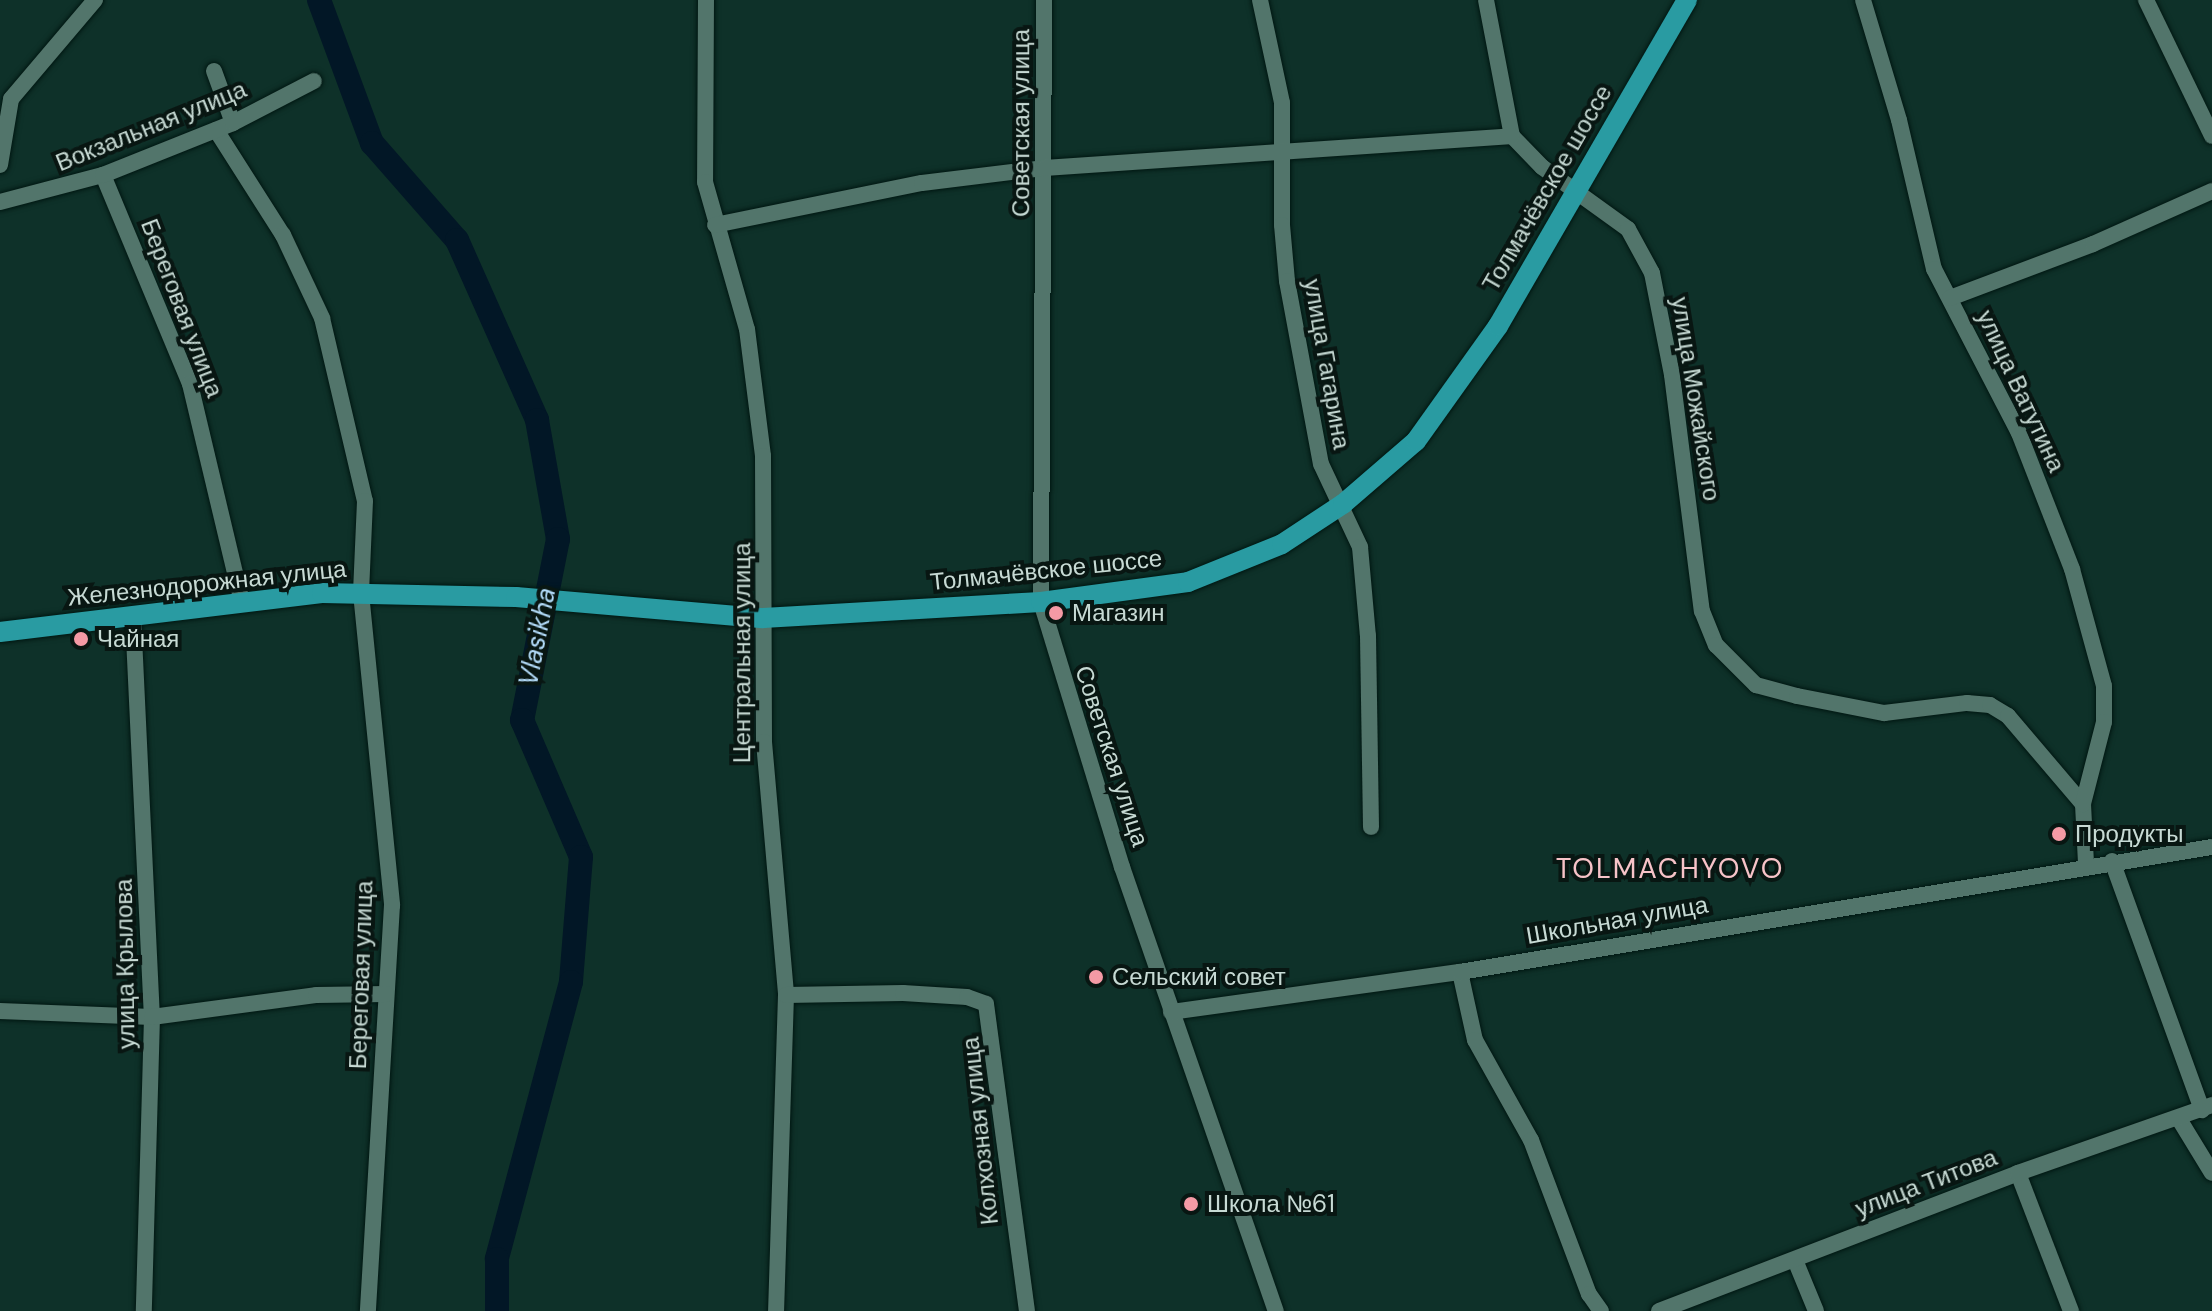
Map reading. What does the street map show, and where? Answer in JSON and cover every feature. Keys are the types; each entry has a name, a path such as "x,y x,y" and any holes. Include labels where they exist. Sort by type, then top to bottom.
{"main road":[{"name":"Толмачёвское шоссе","path":"602,603 763,618 1041,602 1188,582 1282,544 1343,504 1416,441 1498,326 1687,0"},
{"name":"Железнодорожная улица","path":"0,632 242,602 361,593 516,597 602,603"}],"street":[{"path":"0,165 11,99 95,0"},
{"name":"Центральная улица","path":"706,0 705,182 747,329 763,456 764,742 786,995 776,1311"},
{"name":"Советская улица","path":"1044,0 1041,602 1066,692 1171,1012 1276,1311"},
{"name":"улица Гагарина","path":"1260,0 1282,103 1282,225 1287,281 1321,464 1343,504 1360,547 1371,827"},
{"path":"715,225 922,183 1045,168 1512,136 1486,0"},
{"name":"улица Ватутина","path":"1863,0 1899,120 1934,269 2019,433 2072,569 2104,686 2104,722 2083,804 2086,864"},
{"path":"2146,0 2212,136"},
{"path":"214,71 233,123"},
{"name":"Вокзальная улица","path":"0,202 103,175 233,123 314,81"},
{"name":"Береговая улица","path":"216,130 283,235 322,318 365,501 361,593 391,890 368,1311"},
{"name":"улица Можайского","path":"1512,136 1542,167 1576,188 1628,229 1652,273 1672,375 1702,611 1716,645 1756,685 1797,696 1884,713 1990,705 2035,743 2083,804"},
{"name":"Береговая улица","path":"103,175 190,384 242,602"},
{"path":"1950,298 2093,244 2212,191"},
{"name":"улица Крылова","path":"133,616 152,1017 144,1311"},
{"name":"Школьная улица","path":"1171,1012 1460,972 2086,864 2212,847"},
{"path":"2112,861 2207,1108"},
{"path":"1460,972 1475,1040 1531,1140 1589,1294 1601,1311"},
{"path":"0,1011 152,1017 316,995 386,994"},
{"name":"Колхозная улица","path":"786,995 929,995 967,997 986,1004 1027,1311"},
{"name":"улица Титова","path":"1659,1311 2018,1173 2207,1108"},
{"path":"2179,1119 2212,1173"},
{"path":"2018,1173 2071,1311"},
{"path":"1795,1260 1816,1311"}],"waterway":[{"name":"Vlasikha","path":"319,0 372,143 457,240 537,420 558,539 522,720 581,857 571,982 497,1259 497,1311"}],"place":[{"name":"Магазин","path":"1056,613"},
{"name":"Чайная","path":"81,639"},
{"name":"Продукты","path":"2059,834"},
{"name":"Сельский совет","path":"1096,977"},
{"name":"Школа №61","path":"1191,1204"}],"district":[{"name":"TOLMACHYOVO","path":"1670,869"}]}
